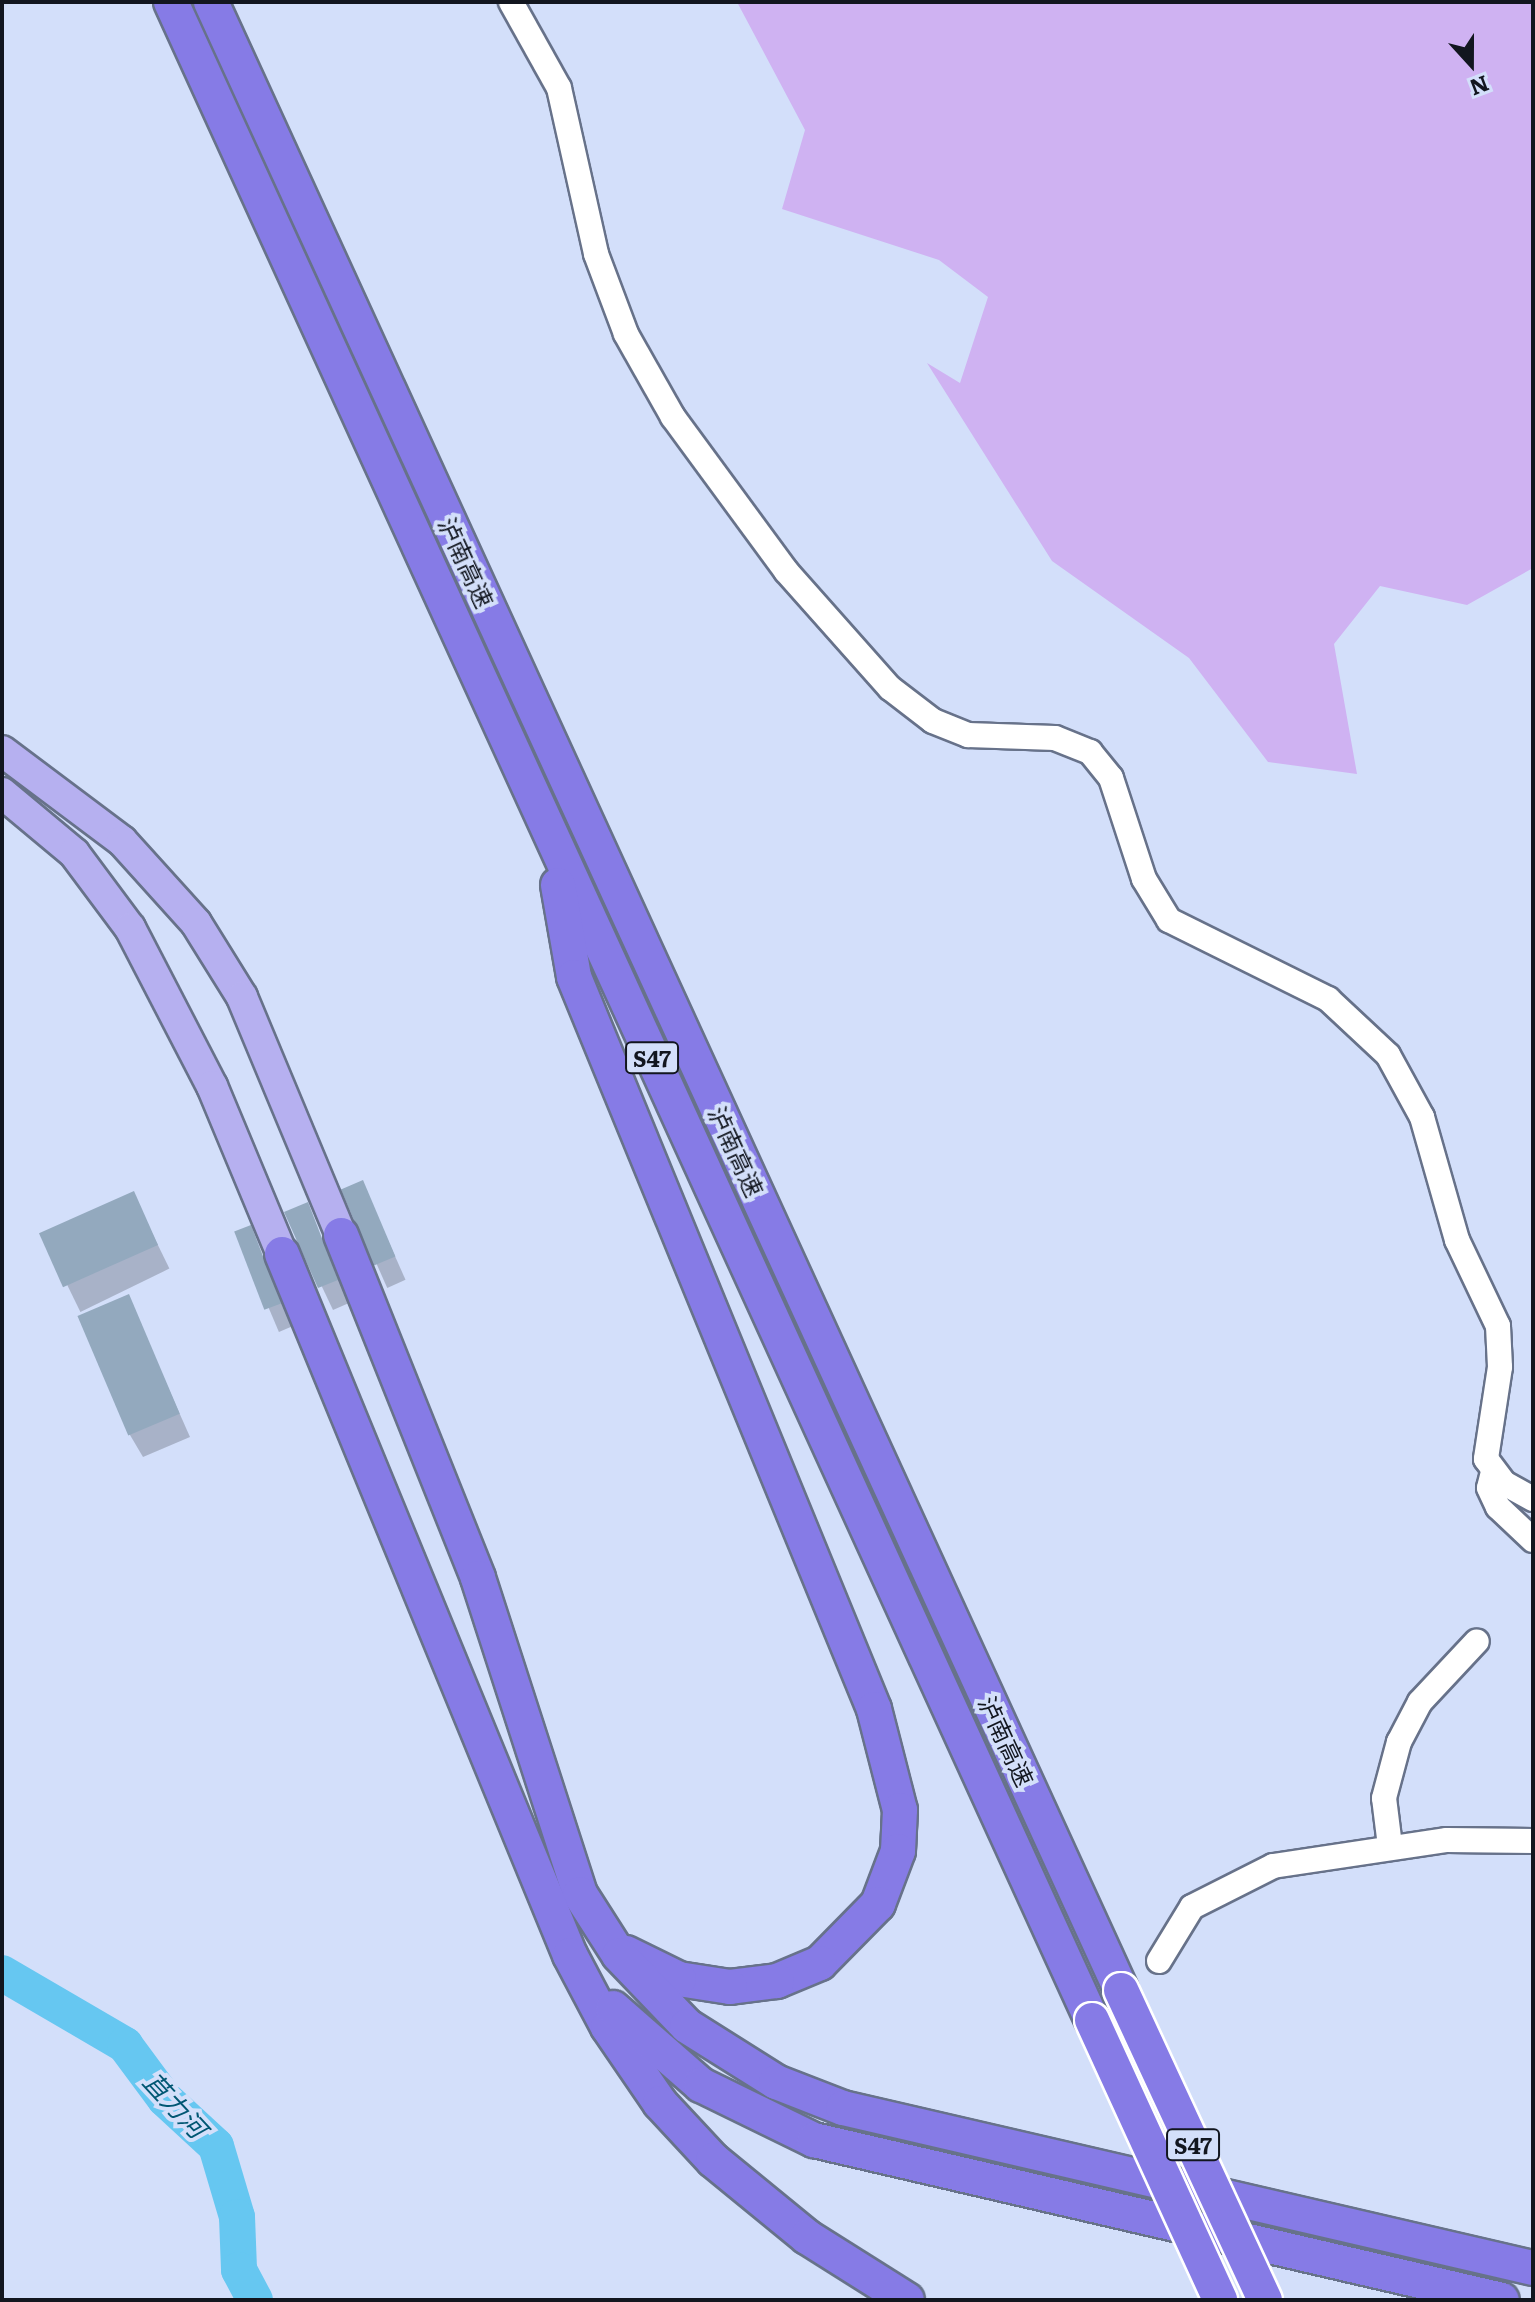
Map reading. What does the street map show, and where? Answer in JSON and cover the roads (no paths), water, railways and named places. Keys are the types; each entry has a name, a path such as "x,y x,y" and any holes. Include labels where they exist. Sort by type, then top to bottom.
{"highway":[{"name":"泸南高速","path":"171,2 1220,2300"},
{"name":"泸南高速","path":"211,2 1265,2300"},
{"path":"550,837 574,977 874,1709 900,1810 892,1872 871,1915 832,1955 792,1976 746,1987 696,1984 644,1964 603,1931"},
{"path":"341,1235 478,1578 563,1856 603,1931 687,2026 810,2097 1533,2268"},
{"path":"282,1254 570,1955 619,2046 694,2141 807,2237 907,2300"},
{"path":"570,1955 624,2021 682,2071 814,2140 1502,2300"}],"main road":[{"path":"11,756 122,841 196,923 242,997 341,1235"},
{"path":"2,793 74,853 130,928 212,1086 282,1254"}],"street":[{"path":"511,2 559,88 596,254 626,334 673,417 786,571 890,688 933,721 982,737 1055,738 1090,752 1111,778 1144,879 1169,920 1328,999 1388,1055 1422,1117 1457,1240 1498,1326 1500,1367 1483,1444 1493,1472 1489,1488 1498,1507 1533,1540"},
{"path":"1493,1472 1533,1499"},
{"path":"1390,1846 1384,1798 1399,1742 1420,1702 1477,1641"},
{"path":"1159,1961 1181,1919 1237,1879 1298,1860 1390,1846 1533,1841"}],"waterway":[{"name":"苴力河","path":"2,1973 125,2045 165,2099 216,2146 237,2217 239,2270 255,2300"}]}
